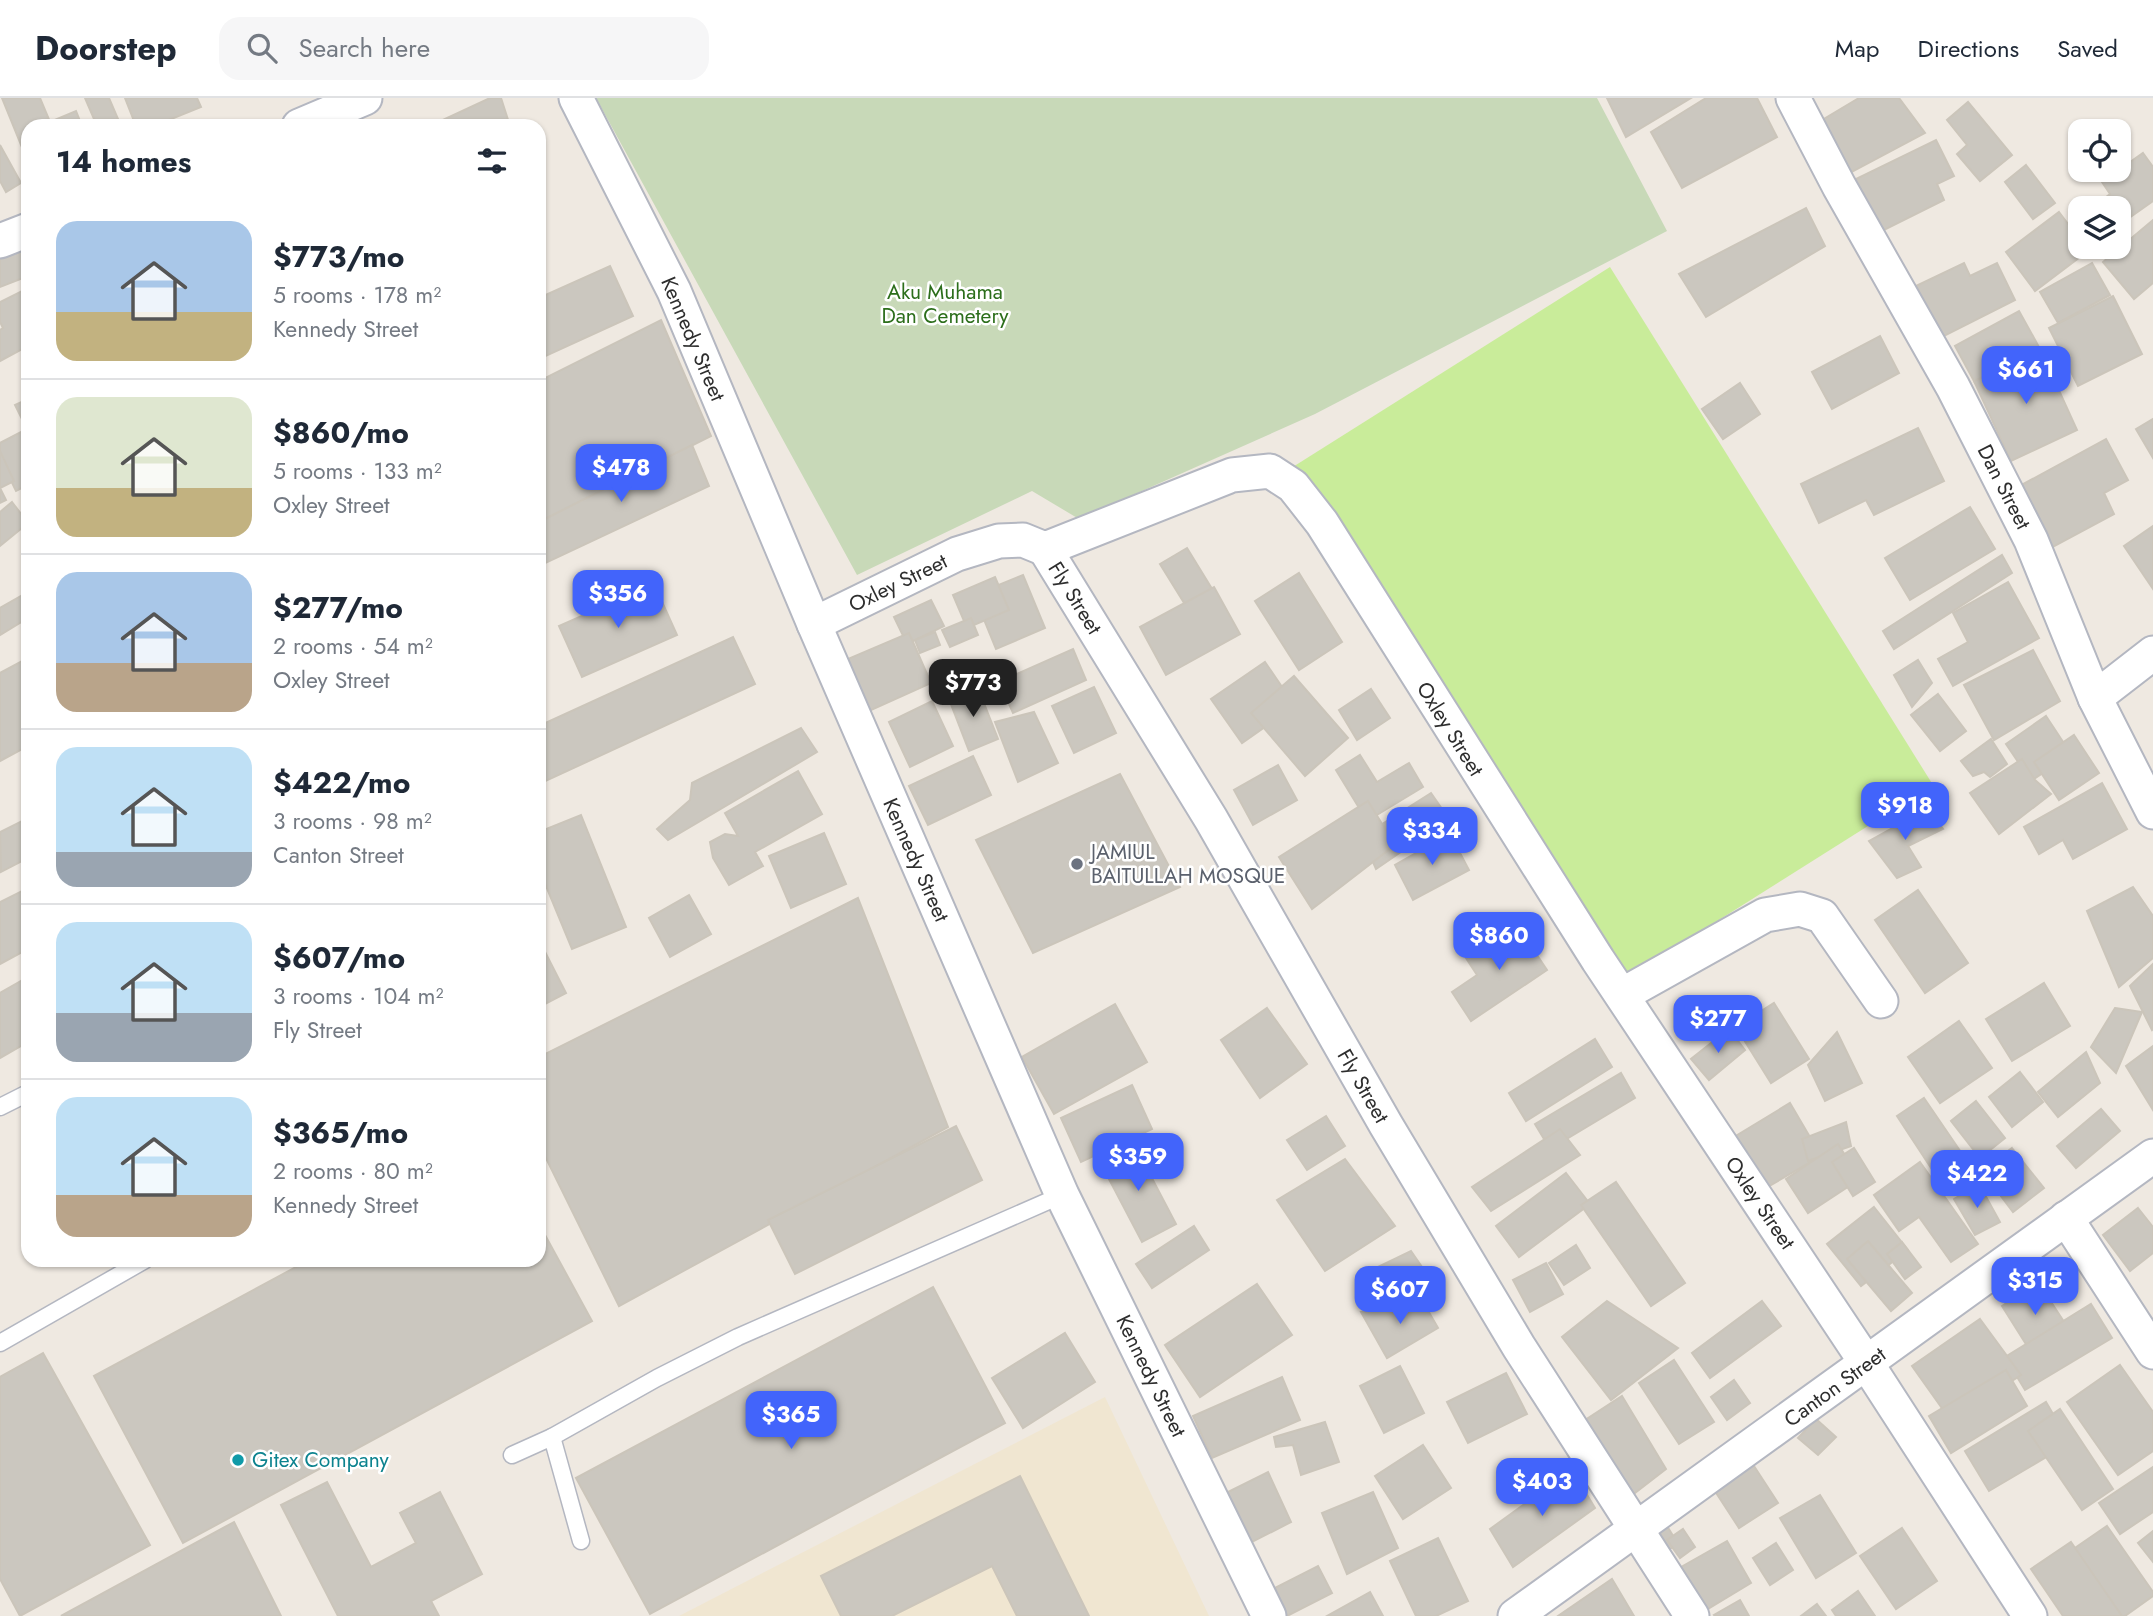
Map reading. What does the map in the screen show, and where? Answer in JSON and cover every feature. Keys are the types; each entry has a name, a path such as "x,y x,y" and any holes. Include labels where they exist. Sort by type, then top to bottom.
{"street":[{"path":"316,119 365,98"},
{"name":"Kennedy Street","path":"576,98 674,291 814,624 1062,1195 1269,1616"},
{"name":"Dan Street","path":"1793,98 1839,186 1952,387 2031,540 2095,698 2153,812"},
{"path":"0,241 21,233"},
{"name":"Oxley Street","path":"814,624 957,554 999,541 1023,540 1045,550 1232,475 1270,471 1293,486 1322,523 1440,714 1622,995 1867,1364 2029,1616"},
{"name":"Fly Street","path":"1045,550 1211,819 1386,1125 1498,1312 1692,1616"},
{"path":"2095,698 2151,659"},
{"path":"1622,995 1765,915 1800,909 1822,916 1881,1001"},
{"name":"Canton Street","path":"1516,1616 2153,1156"},
{"path":"2066,1218 2153,1352"}],"lane":[{"path":"0,1107 21,1096"},
{"path":"512,1455 552,1437 657,1378 738,1337 1062,1195"},
{"path":"0,1343 133,1267"},
{"path":"552,1437 581,1541"}],"shaded area":[{"path":"1105,1397 1209,1616 679,1616"}],"green space":[{"name":"Aku Muhama Dan Cemetery","path":"596,98 1597,98 1667,231 1315,414 1079,519 1032,491 857,575"},
{"path":"1610,267 1933,785 1611,988 1288,470"}],"building":[{"path":"2,98 40,98 49,119 21,119 21,145"},
{"path":"85,98 109,98 118,119 94,119"},
{"path":"125,98 197,98 201,107 171,119 133,119"},
{"path":"490,98 501,98 508,119 445,119"},
{"path":"1607,98 1691,98 1626,137"},
{"path":"1706,98 1757,98 1777,137 1682,188 1651,132"},
{"path":"1859,98 1899,98 1925,133 1846,175 1817,123"},
{"path":"1968,102 2012,155 1980,181 1957,154 1967,145 1947,120"},
{"path":"76,111 79,119 57,119"},
{"path":"1936,140 1954,176 1937,184 1944,200 1878,233 1852,181"},
{"path":"0,145 21,183 6,192 0,181"},
{"path":"2143,153 2153,167 2153,201 2131,217 2131,196 2107,196 2110,194 2102,182 2131,182 2131,161"},
{"path":"2026,165 2055,203 2033,219 2005,182"},
{"path":"1806,208 1825,246 1706,317 1679,274"},
{"path":"2059,212 2068,224 2068,259 2077,259 2035,291 2006,252"},
{"path":"2153,220 2153,283 2134,299 2103,262 2107,259 2131,259 2131,238"},
{"path":"21,251 21,279 0,287 0,259"},
{"path":"1964,263 1970,276 1997,263 2015,300 1942,337 1916,286"},
{"path":"2092,263 2110,295 2058,323 2040,292"},
{"path":"610,266 633,316 546,356 546,295"},
{"path":"21,292 21,350 0,361 0,330 3,328 0,322 0,302"},
{"path":"2113,296 2142,354 2078,386 2049,328"},
{"path":"2019,311 2039,347 1975,383 1955,346"},
{"path":"661,320 711,436 546,518 546,378"},
{"path":"1880,336 1899,373 1832,409 1812,372"},
{"path":"2041,351 2077,430 2011,461 1974,381"},
{"path":"1740,383 1760,414 1723,439 1702,409"},
{"path":"21,402 21,417 15,405"},
{"path":"2153,419 2153,458 2136,429"},
{"path":"1918,428 1944,481 1874,515 1866,500 1819,523 1801,484"},
{"path":"21,432 21,488 16,491 0,458 0,443"},
{"path":"2106,439 2128,480 2104,493 2114,514 2049,549 2016,488"},
{"path":"692,445 709,486 546,563 546,518"},
{"path":"0,451 14,481 0,488"},
{"path":"0,488 6,500 0,503"},
{"path":"12,502 21,514 21,529 0,546 0,512"},
{"path":"1970,507 1995,549 1910,600 1885,558"},
{"path":"2153,526 2153,589 2124,546"},
{"path":"1187,548 1217,597 1191,614 1160,564"},
{"path":"2002,555 2012,573 1894,649 1883,631"},
{"path":"1299,573 1342,642 1299,670 1255,601"},
{"path":"1023,575 1045,628 996,649 974,595"},
{"path":"995,577 1009,610 967,628 953,595"},
{"path":"2008,582 2039,638 1953,686 1938,659 1968,642 1953,613"},
{"path":"654,584 677,635 582,677 559,626"},
{"path":"1214,587 1240,634 1166,675 1140,627"},
{"path":"21,596 21,622 0,635 0,608"},
{"path":"931,600 944,626 907,644 894,617"},
{"path":"971,618 978,635 950,647 942,630"},
{"path":"935,632 940,645 920,653 915,640"},
{"path":"909,633 931,683 869,711 848,659"},
{"path":"733,637 755,684 546,781 546,723"},
{"path":"1073,649 1086,680 1013,713 999,682"},
{"path":"2033,650 2060,701 1994,740 1964,685"},
{"path":"1918,660 1932,683 1912,707 1894,675"},
{"path":"21,662 21,750 0,761 0,673"},
{"path":"1265,662 1295,706 1242,743 1211,699"},
{"path":"1294,676 1348,738 1305,776 1251,713"},
{"path":"1094,687 1116,733 1074,753 1052,706"},
{"path":"978,688 998,739 969,751 949,699"},
{"path":"1371,689 1390,718 1357,740 1339,710"},
{"path":"1938,694 1966,731 1940,751 1911,715"},
{"path":"932,701 953,746 910,767 889,722"},
{"path":"1034,712 1058,763 1018,782 995,722"},
{"path":"2046,716 2071,754 2031,781 2006,744"},
{"path":"801,728 817,752 668,840 657,829 690,800 692,783"},
{"path":"2074,735 2099,773 2059,800 2034,762"},
{"path":"1991,739 2007,764 1990,777 1984,772 1973,776 1961,761"},
{"path":"1360,755 1377,782 1409,763 1423,787 1367,821 1336,770"},
{"path":"973,756 991,795 928,825 909,786"},
{"path":"2022,759 2035,780 2051,794 1999,834 1970,793"},
{"path":"1278,765 1297,800 1253,825 1234,790"},
{"path":"798,771 822,814 755,852 763,866 729,885 713,858 710,842 725,834 738,836 725,813"},
{"name":"JAMIUL BAITULLAH MOSQUE","path":"1120,774 1180,887 1033,953 976,840"},
{"path":"2102,783 2127,829 2073,859 2063,840 2039,854 2024,827"},
{"path":"1431,793 1449,819 1376,869 1362,837"},
{"path":"1368,801 1395,845 1312,909 1279,857"},
{"path":"1927,809 1943,829 1908,846 1921,867 1897,878 1869,841"},
{"path":"581,815 626,927 572,949 546,886 546,829"},
{"path":"21,822 21,862 1,872 0,832"},
{"path":"824,833 846,884 791,908 769,856"},
{"path":"1450,834 1469,870 1413,900 1395,865"},
{"path":"2133,887 2153,916 2153,958 2119,987 2087,911"},
{"path":"1918,890 1968,963 1925,993 1875,920"},
{"path":"21,892 21,953 0,964 0,902"},
{"path":"689,895 711,934 670,957 649,918"},
{"path":"858,898 948,1127 619,1306 546,1158 546,1054"},
{"path":"1516,924 1547,970 1471,1021 1452,992 1477,975 1466,958"},
{"path":"546,954 566,993 546,1003"},
{"path":"2153,964 2153,1029 2152,1030 2130,986"},
{"path":"21,981 21,1046 0,1058 0,993"},
{"path":"2044,983 2070,1026 2012,1061 1986,1019"},
{"path":"1774,1003 1809,1059 1771,1083 1736,1027"},
{"path":"1115,1004 1147,1062 1054,1114 1022,1057"},
{"path":"1267,1008 1307,1064 1260,1098 1221,1040"},
{"path":"2115,1008 2142,1012 2116,1073 2091,1047"},
{"path":"1959,1021 1992,1068 1940,1103 1908,1057"},
{"path":"1729,1029 1745,1050 1709,1080 1691,1059"},
{"path":"1837,1032 1862,1083 1825,1101 1808,1065"},
{"path":"1595,1039 1612,1067 1526,1121 1509,1093"},
{"path":"2153,1046 2153,1110 2126,1066"},
{"path":"2086,1052 2100,1083 2058,1117 2038,1092"},
{"path":"2020,1072 2043,1102 2012,1127 1989,1097"},
{"path":"1621,1073 1635,1098 1550,1149 1535,1124"},
{"path":"1132,1085 1152,1129 1081,1162 1061,1118"},
{"path":"1924,1098 1969,1164 1941,1183 1897,1116"},
{"path":"1976,1101 2005,1138 1980,1158 1951,1121"},
{"path":"1790,1103 1821,1156 1759,1192 1729,1140"},
{"path":"2101,1109 2120,1131 2076,1168 2057,1146"},
{"path":"1326,1116 1345,1146 1307,1170 1287,1140"},
{"path":"1846,1122 1851,1146 1808,1161 1802,1139"},
{"path":"956,1126 982,1180 795,1274 768,1220"},
{"path":"1560,1129 1580,1155 1491,1211 1472,1187"},
{"path":"1134,1144 1176,1224 1142,1242 1100,1162"},
{"path":"1838,1144 1860,1179 1808,1213 1786,1179"},
{"path":"1854,1148 1875,1182 1853,1196 1832,1162"},
{"path":"2012,1148 2044,1188 2013,1212 1982,1171"},
{"path":"1345,1159 1395,1226 1325,1271 1277,1200"},
{"path":"1920,1162 1978,1244 1951,1262 1919,1217 1899,1231 1874,1195"},
{"path":"1566,1173 1590,1204 1519,1257 1496,1226"},
{"path":"1616,1182 1685,1283 1651,1306 1581,1205"},
{"path":"1979,1184 2000,1222 1975,1235 1954,1199"},
{"path":"1874,1207 1908,1250 1861,1286 1827,1244"},
{"path":"2138,1208 2153,1227 2153,1253 2130,1271 2103,1235"},
{"path":"1194,1226 1209,1250 1152,1288 1136,1264"},
{"name":"Gitex Company","path":"546,1237 592,1321 183,1543 94,1376 296,1267 546,1267"},
{"path":"1868,1241 1912,1293 1891,1311 1847,1259"},
{"path":"1902,1242 1921,1267 1905,1279 1887,1254"},
{"path":"1576,1245 1590,1268 1564,1285 1549,1263"},
{"path":"1411,1251 1433,1283 1399,1302 1378,1267"},
{"path":"1546,1263 1563,1294 1530,1312 1513,1280"},
{"path":"2038,1282 2068,1328 2031,1352 2002,1306"},
{"path":"1257,1284 1292,1335 1200,1397 1165,1345"},
{"path":"933,1287 1005,1423 650,1614 576,1478"},
{"path":"1607,1301 1678,1348 1611,1400 1562,1337"},
{"path":"1762,1301 1781,1326 1710,1378 1692,1353"},
{"path":"1423,1302 1438,1328 1387,1358 1361,1312"},
{"path":"2091,1304 2112,1338 2025,1390 2005,1357"},
{"path":"1980,1319 2021,1375 1951,1421 1912,1366"},
{"path":"1065,1333 1095,1382 1023,1428 992,1378"},
{"path":"43,1353 150,1545 20,1616 0,1579 0,1377"},
{"path":"1674,1360 1714,1422 1679,1444 1639,1383"},
{"path":"2120,1365 2153,1412 2153,1451 2118,1475 2067,1402"},
{"path":"1400,1366 1424,1413 1384,1433 1360,1386"},
{"path":"2006,1370 2027,1406 1951,1453 1929,1416"},
{"path":"1506,1373 1527,1414 1468,1443 1447,1402"},
{"path":"1282,1377 1300,1420 1212,1458 1193,1416"},
{"path":"1734,1380 1750,1403 1727,1420 1711,1397"},
{"path":"1622,1396 1666,1469 1631,1496 1582,1422"},
{"path":"2046,1402 2070,1443 1989,1491 1965,1451"},
{"path":"2060,1409 2113,1489 2082,1510 2028,1431"},
{"path":"1816,1419 1836,1437 1818,1455 1798,1438"},
{"path":"1325,1422 1339,1462 1301,1475 1293,1445 1276,1447 1274,1437"},
{"path":"1423,1445 1451,1488 1403,1519 1375,1476"},
{"path":"1752,1463 1778,1503 1739,1528 1713,1488"},
{"path":"2153,1467 2153,1512 2120,1534 2099,1503"},
{"path":"1572,1470 1595,1508 1513,1567 1490,1529"},
{"path":"1268,1472 1291,1522 1250,1543 1226,1493"},
{"path":"1020,1476 1089,1616 1017,1616 992,1566 892,1616 841,1616 821,1576"},
{"path":"327,1482 371,1567 416,1543 400,1513 440,1492 482,1574 431,1601 439,1616 338,1616 281,1505"},
{"path":"1373,1492 1398,1548 1347,1574 1322,1513"},
{"path":"1820,1495 1856,1553 1816,1578 1780,1518"},
{"path":"234,1522 281,1616 61,1616"},
{"path":"1667,1526 1678,1544 1665,1552 1654,1535"},
{"path":"2107,1526 2153,1592 2153,1596 2125,1616 2118,1616 2072,1550"},
{"path":"1902,1528 1937,1581 1896,1609 1860,1556"},
{"path":"1683,1529 1695,1547 1680,1558 1667,1540"},
{"path":"2153,1531 2153,1562 2138,1543"},
{"path":"1438,1538 1468,1601 1436,1616 1416,1616 1390,1561"},
{"path":"1727,1541 1751,1583 1706,1610 1681,1567"},
{"path":"2071,1542 2122,1616 2063,1616 2031,1569"},
{"path":"1776,1543 1793,1570 1770,1585 1753,1558"},
{"path":"1318,1566 1332,1593 1287,1616 1273,1589"},
{"path":"1612,1579 1634,1616 1558,1616"},
{"path":"1858,1591 1875,1616 1836,1616 1832,1610"},
{"path":"1370,1592 1383,1616 1327,1616"},
{"path":"1740,1600 1749,1616 1714,1615"},
{"path":"1817,1604 1826,1616 1801,1616"}],"place":[{"name":"JAMIUL BAITULLAH MOSQUE","path":"1077,864"},
{"name":"Gitex Company","path":"238,1460"}]}
